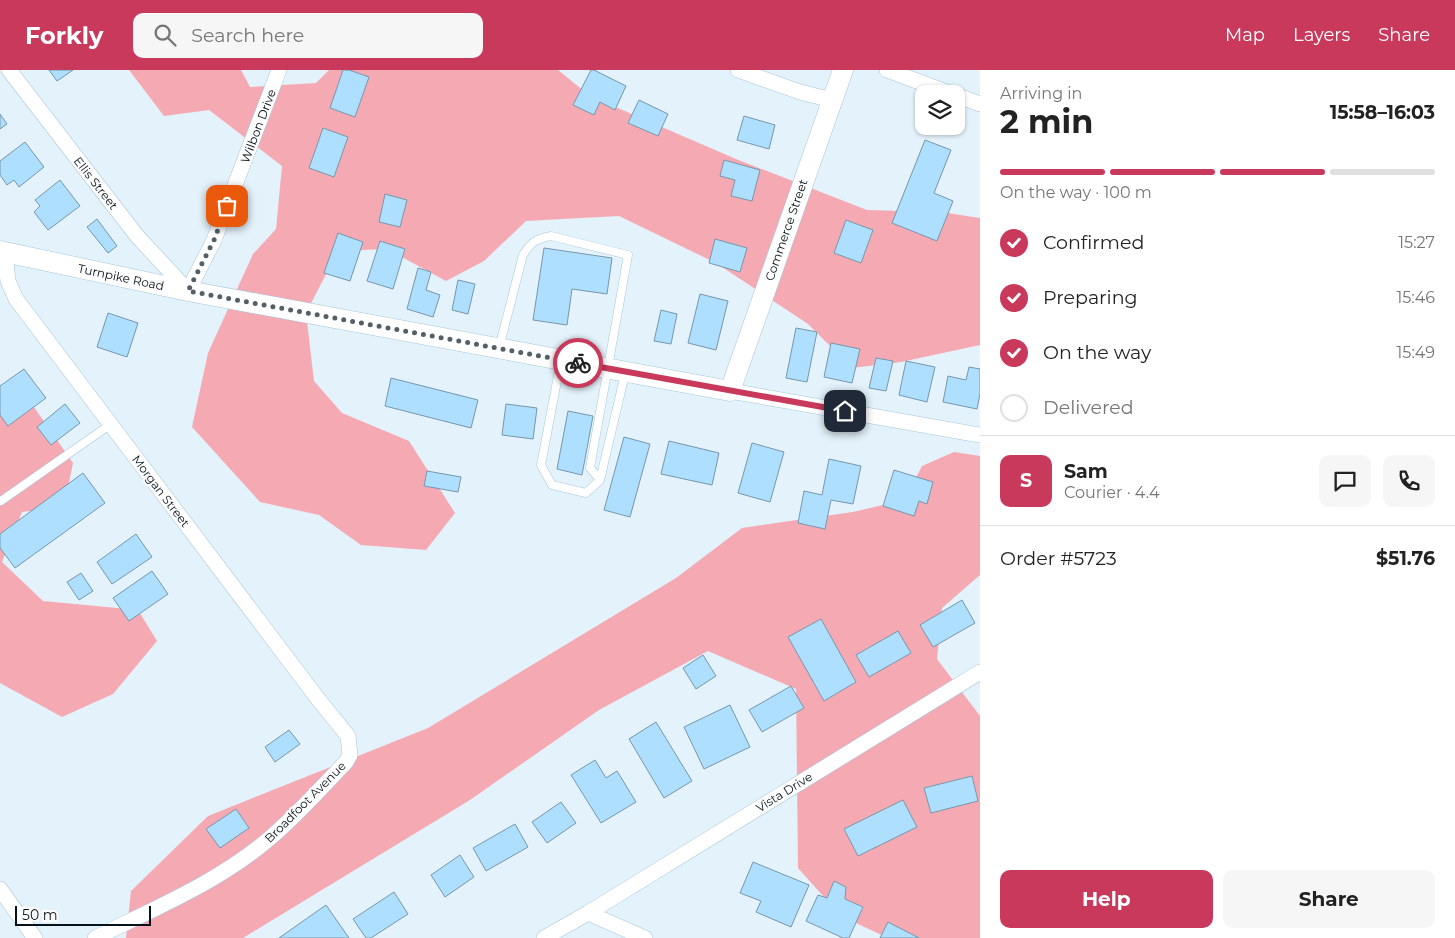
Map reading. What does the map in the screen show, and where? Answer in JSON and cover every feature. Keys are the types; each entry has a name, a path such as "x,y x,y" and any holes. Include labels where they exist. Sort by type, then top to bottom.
{"street":[{"name":"Ellis Street","path":"9,70 137,236 188,291"},
{"name":"Wilbon Drive","path":"188,291 214,240 279,70"},
{"path":"738,70 800,92 832,100"},
{"name":"Commerce Street","path":"730,391 843,70"},
{"path":"888,70 928,85"},
{"path":"965,98 980,104"},
{"name":"Turnpike Road","path":"3,252 188,291 980,435"},
{"name":"Morgan Street","path":"3,252 3,276 16,299 336,722"},
{"name":"Vista Drive","path":"544,938 979,674"},
{"name":"Broadfoot Avenue","path":"95,938 186,894 229,868 270,838 306,804 346,762 350,755 348,736 336,722"},
{"path":"0,889 35,938"},
{"path":"588,913 645,938"}],"lane":[{"path":"499,348 522,255 530,244 541,238 551,236 628,255 616,370 600,480 586,493 552,485 541,465 561,360"},
{"path":"600,480 590,468 616,370"},
{"path":"1,501 110,424"}],"shaded area":[{"path":"129,70 241,70 250,87 316,83 329,70 558,70 590,96 736,159 867,210 941,212 980,218 980,345 901,362 852,368 808,324 716,263 619,216 526,221 484,261 446,281 387,249 338,251 306,313 314,381 342,413 409,441 455,513 426,550 361,545 319,515 260,502 192,427 208,353 253,254 276,229 282,166 209,110 164,116"},
{"path":"22,390 73,463 64,507 22,512 2,562 43,601 138,610 157,641 113,694 62,717 0,683 0,399"},
{"path":"954,452 980,456 980,575 942,608 937,659 980,716 980,938 888,938 841,916 798,868 796,689 708,651 599,710 470,800 243,938 126,938 131,891 208,816 428,728 676,578 742,528 853,512 904,500 922,466"}],"building":[{"path":"49,70 73,70 57,81"},
{"path":"343,70 349,70 369,77 355,117 330,108"},
{"path":"591,70 626,86 615,110 600,102 594,115 573,105"},
{"path":"639,100 668,114 658,136 628,123"},
{"path":"0,114 7,124 0,129"},
{"path":"744,116 775,125 769,149 737,140"},
{"path":"323,128 348,137 334,177 309,168"},
{"path":"925,140 951,150 934,193 953,201 937,241 892,223"},
{"path":"25,142 44,167 19,187 14,180 7,185 0,175 0,161"},
{"path":"724,160 760,170 752,201 731,196 735,180 720,176"},
{"path":"60,180 80,206 48,230 34,212 40,206 35,200"},
{"path":"385,194 407,200 400,227 379,222"},
{"path":"97,219 117,246 108,253 87,227"},
{"path":"846,220 873,230 861,263 834,253"},
{"path":"338,233 363,242 350,281 324,273"},
{"path":"715,239 747,248 740,272 709,263"},
{"path":"380,241 405,249 393,289 367,281"},
{"path":"544,248 612,258 607,294 572,289 567,325 533,320"},
{"path":"418,268 431,272 426,290 440,295 433,317 407,309"},
{"path":"458,280 475,284 468,314 452,310"},
{"path":"700,294 728,301 716,350 688,343"},
{"path":"661,310 677,314 671,344 654,341"},
{"path":"108,313 138,323 127,357 97,347"},
{"path":"796,328 817,332 807,382 786,378"},
{"path":"831,343 860,349 852,383 824,377"},
{"path":"876,358 893,361 886,391 869,388"},
{"path":"906,361 935,367 927,402 899,395"},
{"path":"969,367 980,369 980,394 977,409 943,402 948,376 966,380"},
{"path":"24,369 46,398 8,426 0,415 0,386"},
{"path":"391,378 478,400 471,428 385,406"},
{"path":"65,404 80,423 51,445 37,427"},
{"path":"506,404 537,408 533,439 502,435"},
{"path":"568,411 593,416 582,475 557,469"},
{"path":"624,437 650,444 630,517 604,510"},
{"path":"669,441 719,453 712,485 661,474"},
{"path":"752,443 784,452 770,502 738,493"},
{"path":"829,459 861,466 853,504 831,500 825,529 798,523 804,491 822,495"},
{"path":"894,470 933,482 927,504 919,501 914,516 883,506"},
{"path":"427,471 461,477 458,492 424,486"},
{"path":"83,473 105,503 15,568 0,548 0,534"},
{"path":"136,534 152,557 112,584 97,562"},
{"path":"152,571 168,594 129,621 113,598"},
{"path":"81,573 93,591 79,600 67,582"},
{"path":"962,600 975,623 933,647 920,625"},
{"path":"821,619 856,682 824,701 788,637"},
{"path":"898,631 911,653 869,677 856,655"},
{"path":"703,655 716,676 696,689 683,668"},
{"path":"791,686 804,708 762,732 749,710"},
{"path":"730,705 750,747 704,769 684,727"},
{"path":"656,722 692,781 664,798 629,739"},
{"path":"289,730 300,744 275,762 265,747"},
{"path":"595,760 606,778 617,771 636,802 601,823 571,775"},
{"path":"972,776 978,801 931,813 924,788"},
{"path":"903,800 917,827 858,856 844,829"},
{"path":"561,802 576,823 547,843 532,822"},
{"path":"236,809 249,828 220,848 206,829"},
{"path":"515,824 528,847 486,871 473,848"},
{"path":"460,855 474,877 445,897 431,875"},
{"path":"753,862 809,885 791,927 756,912 761,901 740,893"},
{"path":"834,881 846,887 845,899 863,907 849,938 843,938 806,921 818,895 827,898"},
{"path":"394,892 408,914 371,938 366,938 353,919"},
{"path":"326,905 349,938 279,938"},
{"path":"888,922 919,938 880,938"}],"way so far":[{"path":"227,206 214,240 188,291 578,363"}],"route":[{"path":"578,363 845,411"}]}
